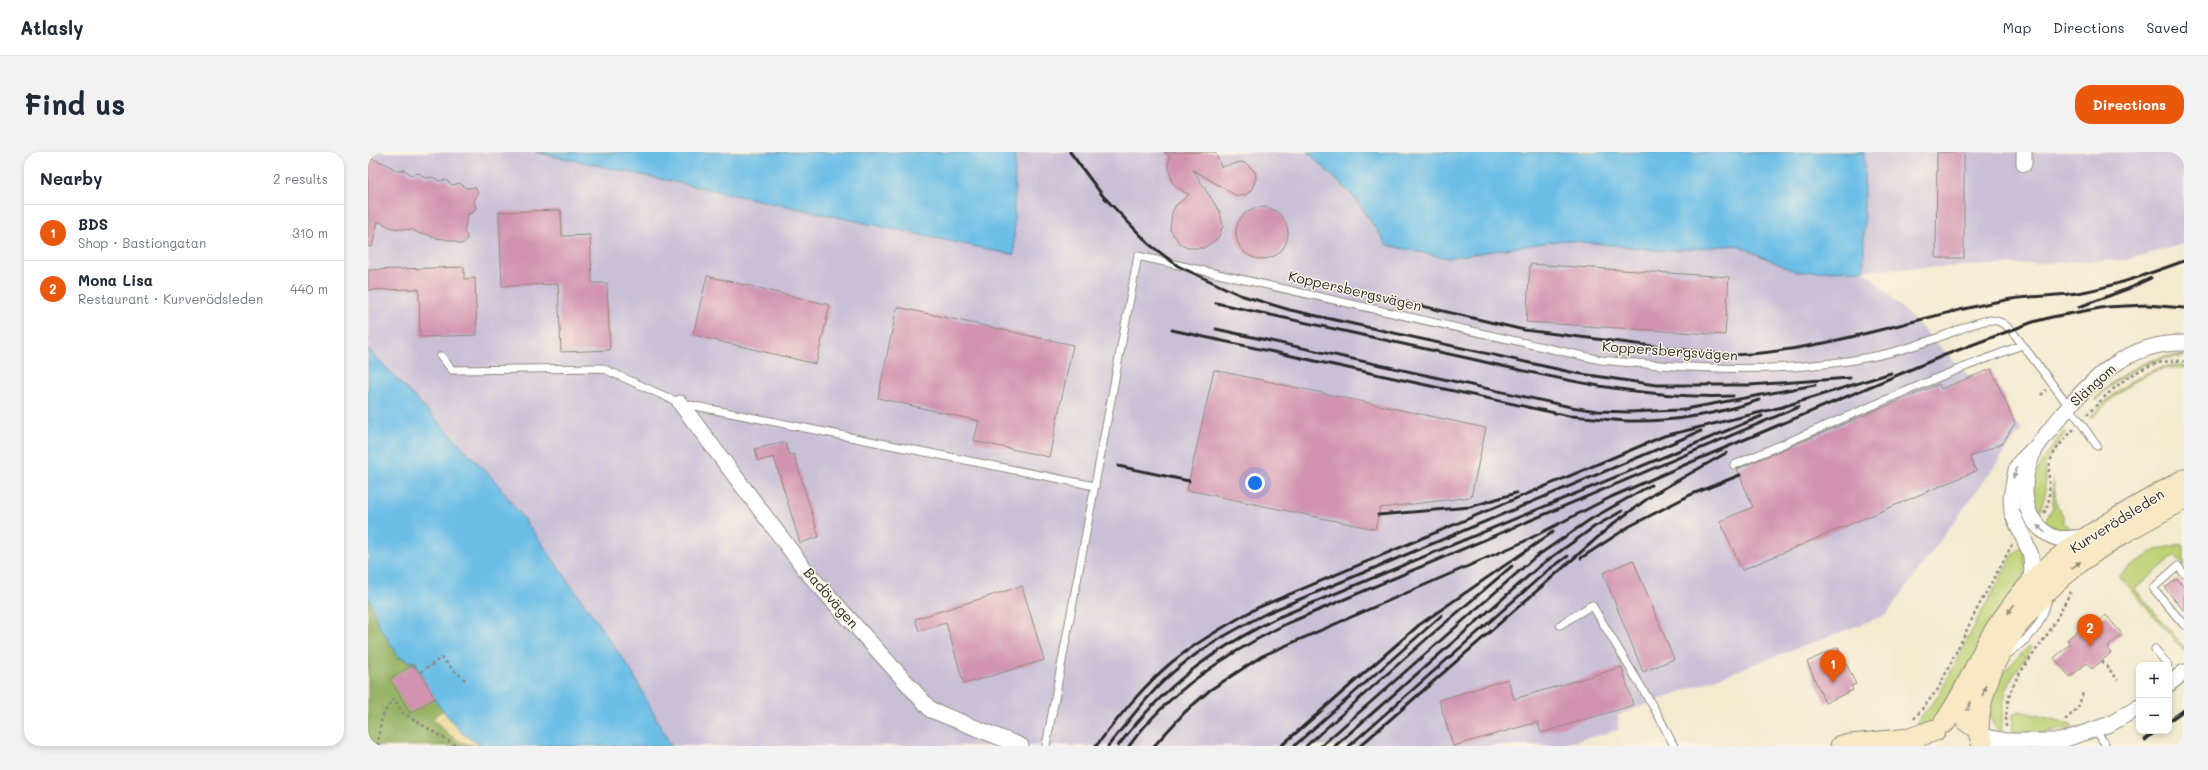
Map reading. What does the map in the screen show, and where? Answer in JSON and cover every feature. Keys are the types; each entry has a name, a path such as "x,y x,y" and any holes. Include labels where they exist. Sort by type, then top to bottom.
{"main road":[{"name":"Kurverödsleden","path":"1937,733 1958,704 1988,643 2011,608 2028,588 2074,547 2184,480"},
{"name":"Kurverödsleden","path":"1981,737 1983,692 1995,663 2010,636 2052,586 2089,555 2139,523 2184,499"},
{"path":"1841,746 1910,739 1937,733 1954,719 1971,723 1981,737"}],"street":[{"name":"Slängom","path":"2090,536 2056,538 2040,529 2030,516 2025,494 2026,481 2032,454 2070,406 2103,372 2138,351 2158,344 2184,343"},
{"name":"Badövägen","path":"680,403 807,572 931,710 1021,746"},
{"name":"Slängom","path":"2028,588 2033,566 2028,547 2012,513 2011,488 2020,462 2039,444"},
{"path":"1981,737 2006,741 2055,743 2096,730 2124,718 2136,709"}],"lane":[{"name":"Koppersbergsvägen","path":"1095,486 1138,256 1585,356 1679,368 1740,369 1841,362 1907,349 1989,320 2001,322 2007,326 2022,344 2070,406 2097,446"},
{"path":"1734,465 1944,375 2022,344"},
{"path":"441,356 452,370 602,368 680,403 1095,486 1046,746"},
{"path":"2184,574 2178,566 2152,588 2184,625"},
{"path":"1560,625 1592,605 1657,713 1674,746"},
{"path":"2155,649 2174,673"},
{"path":"2096,730 2106,746"}],"path":[{"path":"2006,741 2006,704 2011,687 2019,672 2049,632 2075,586"},
{"path":"421,672 441,658 466,681"},
{"path":"2102,661 2118,680"},
{"path":"2064,720 2078,708 2083,693"},
{"path":"378,746 379,728 386,707 394,699 403,713 455,745"}],"shaded area":[{"path":"368,152 535,152 1013,255 1015,152 1308,152 1354,197 1387,245 1447,258 1564,240 1666,251 1737,245 1796,272 1864,270 2022,429 1886,615 1618,715 1618,730 1556,746 671,746 630,669 537,537 495,481 368,349"},
{"path":"1864,152 2184,152 2184,244 2125,260 1864,270"}],"green space":[{"path":"2184,355 2184,357 2158,360 2146,364 2124,376 2095,401 2094,400 2113,382 2146,362 2158,358"},
{"path":"2174,365 2184,365 2184,368 2170,368 2157,371 2133,382 2092,418 2091,416 2100,407 2128,383 2150,372"},
{"path":"2064,431 2066,432 2045,464 2045,496 2039,513 2034,502 2032,491 2034,480 2044,459"},
{"path":"2053,479 2057,506 2064,517 2064,524 2073,530 2058,530 2045,522 2053,507"},
{"path":"2181,544 2184,547 2184,566 2175,555 2135,589 2184,647 2184,651 2119,575 2155,550"},
{"path":"2021,546 2023,549 2026,571 1961,687 1933,722 1917,726 1919,719 1939,695 2013,555"},
{"path":"368,596 399,657 414,663 482,746 368,746"},
{"path":"2029,646 2032,648 2017,669 2005,696 2002,732 1995,727 1991,720 1990,703 2001,677"},
{"path":"2020,711 2071,724 2073,726 2071,728 2044,732 2013,734 2013,715"}],"sand":[{"path":"443,710 487,746 477,746 462,742 451,735 433,718"}],"water":[{"path":"535,152 1015,152 1014,255"},
{"path":"1308,152 1864,152 1864,270 1796,272 1737,245 1666,251 1564,240 1447,258 1387,245 1354,197"},
{"path":"368,349 495,481 537,537 630,669 671,746 482,746 462,733 437,704 415,663 399,657 379,626 368,596"}],"building":[{"path":"1164,152 1215,152 1221,167 1241,162 1247,164 1255,172 1256,178 1252,189 1246,195 1237,196 1193,170 1220,212 1223,226 1218,238 1204,248 1187,248 1180,244 1170,230 1172,213 1176,205 1189,195 1172,182 1168,166 1170,156"},
{"path":"1937,152 1964,152 1964,258 1936,258"},
{"path":"368,158 382,162 398,171 405,170 411,175 419,173 425,178 433,177 439,181 446,180 452,185 460,183 466,188 475,187 478,193 474,201 476,208 472,213 468,214 464,232 467,236 466,242 460,244 454,241 432,237 427,234 420,234 413,230 392,228 378,221 372,247 368,246"},
{"path":"1257,207 1267,207 1281,214 1288,228 1288,238 1281,252 1267,259 1257,259 1247,255 1240,248 1236,238 1236,228 1240,218 1247,211"},
{"path":"561,210 562,236 590,235 592,283 607,283 610,350 561,352 558,284 502,286 499,212"},
{"path":"1530,264 1729,277 1725,335 1526,322"},
{"path":"464,267 464,279 475,278 477,335 420,337 419,289 368,290 368,270"},
{"path":"707,276 830,305 816,364 693,335"},
{"path":"897,307 1073,345 1049,457 974,441 979,421 878,398"},
{"path":"1991,369 2015,423 2003,443 1970,457 1976,471 1742,570 1720,521 1753,507 1737,469 1939,384 1941,389"},
{"path":"1214,370 1486,428 1471,497 1380,508 1375,529 1187,490"},
{"path":"785,442 789,455 794,454 819,537 800,543 774,457 758,461 755,449"},
{"path":"1633,560 1674,659 1643,672 1603,573"},
{"path":"2177,579 2184,587 2184,611 2165,588"},
{"path":"1022,586 1044,660 964,684 946,623 919,631 915,619"},
{"path":"2106,615 2122,634 2107,648 2111,653 2092,669 2087,663 2070,677 2054,658 2070,644 2067,640 2085,624 2089,629"},
{"path":"1838,647 1856,684 1851,686 1853,690 1825,703 1807,662"},
{"path":"414,664 435,698 410,713 390,679"},
{"path":"1622,667 1633,705 1541,733 1538,722 1453,746 1439,700 1508,679 1514,699"}],"railway":[{"path":"1070,152 1103,196 1150,245 1178,266 1240,295 1290,310 1575,373 1656,385 1750,385 1850,378"},
{"path":"1345,288 1524,330 1725,355 1794,349 1864,334 2001,301 2083,292 2122,282 2184,261"},
{"path":"2079,307 2130,288 2151,278"},
{"path":"1216,303 1603,387 1668,395 1733,396"},
{"path":"1154,746 1185,712 1210,690 1262,656 1521,543 1611,497 1689,463 1945,355 2033,322 2106,307 2147,305 2184,308"},
{"path":"1216,329 1571,407 1597,411 1629,412 1680,410 1815,385"},
{"path":"1172,330 1569,416 1628,421 1661,420 1711,413 1759,400"},
{"path":"1096,746 1141,691 1161,671 1182,654 1203,640 1257,608 1664,436 1782,407 1891,373"},
{"path":"1129,746 1145,726 1180,691 1221,661 1286,624 1798,407"},
{"path":"1118,746 1153,705 1190,671 1231,643 1279,617 1762,416"},
{"path":"1108,746 1143,703 1172,673 1203,650 1245,624 1267,613 1701,431"},
{"path":"1360,746 1614,523 1654,494 1726,453"},
{"path":"1118,466 1189,481"},
{"path":"1581,558 1630,526 1690,495 1740,475"},
{"path":"1321,746 1534,558 1591,519 1651,485"},
{"path":"1378,515 1470,507 1516,493"},
{"path":"1335,746 1541,565 1594,527 1622,511"},
{"path":"1281,746 1419,625 1553,532"},
{"path":"1349,746 1547,571 1568,556"},
{"path":"1306,746 1431,635 1512,566"},
{"path":"1294,746 1442,615"},
{"path":"2172,719 2184,710"},
{"path":"2145,740 2152,734"}],"place":[{"name":"Mona Lisa","path":"2090,647"},
{"name":"BDS","path":"1833,683"}]}
